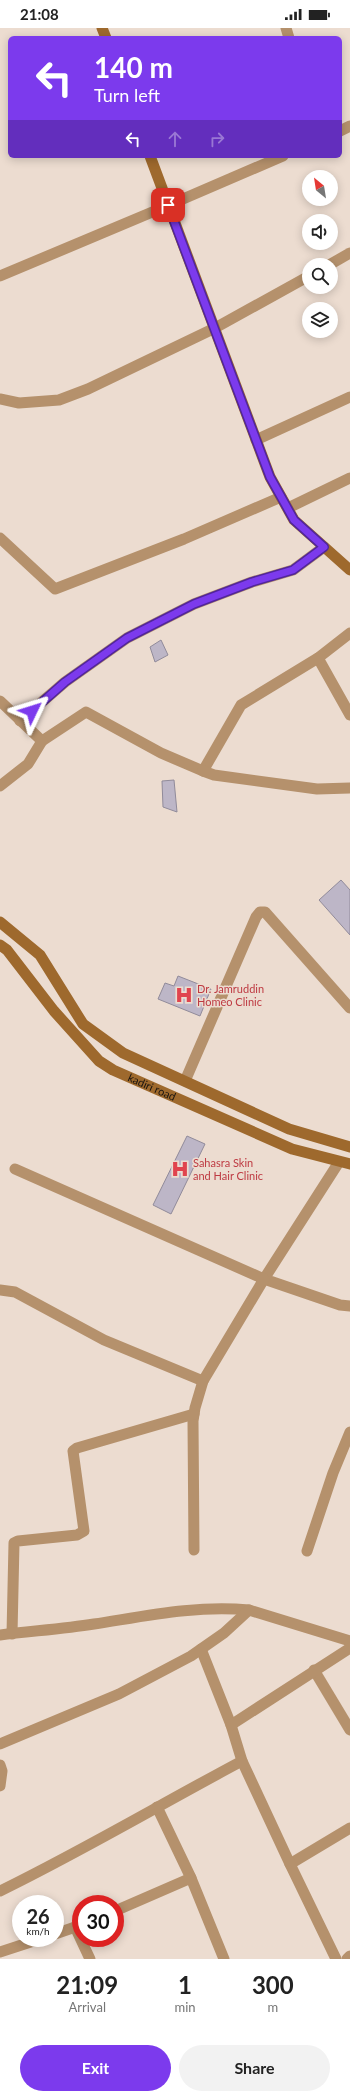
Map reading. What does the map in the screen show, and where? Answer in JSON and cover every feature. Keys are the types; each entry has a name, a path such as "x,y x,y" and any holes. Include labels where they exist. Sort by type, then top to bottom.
{"main road":[{"path":"151,158 270,477 294,520 350,570"},
{"name":"kadiri road","path":"0,922 40,954 83,1024 123,1053 289,1129 350,1147"},
{"name":"kadiri road","path":"4,947 54,1012 99,1061 113,1070 292,1149 345,1163"}],"street":[{"path":"0,276 278,158"},
{"path":"338,260 350,253"},
{"path":"0,399 19,403 58,400 88,389 215,328 302,280"},
{"path":"256,440 350,397"},
{"path":"288,508 350,478"},
{"path":"0,538 55,589 184,539 282,497"},
{"path":"20,721 65,682 127,638 194,604 252,582 293,570 324,547"},
{"path":"203,771 241,705 318,658 350,633"},
{"path":"318,658 350,715"},
{"path":"0,701 42,741"},
{"path":"0,786 28,764 42,741 86,712 161,753 203,771 214,774 317,789 350,788"},
{"path":"185,1081 256,916 260,912 265,912 350,1008"},
{"path":"194,1550 194,1414 203,1381 264,1279 345,1163"},
{"path":"15,1169 264,1279 340,1305 350,1306"},
{"path":"0,1290 15,1292 104,1340 203,1381"},
{"path":"12,1634 14,1543 18,1541 77,1535 84,1532 73,1451 77,1448 194,1414"},
{"path":"307,1551 333,1473 350,1432"},
{"path":"0,1635 92,1625 195,1608 224,1608 249,1610 316,1629 350,1641"},
{"path":"0,1744 119,1694 201,1649 224,1633 249,1610"},
{"path":"231,1724 350,1648"},
{"path":"201,1649 231,1724 242,1761 336,1959"},
{"path":"314,1670 350,1730"},
{"path":"0,1891 49,1867 157,1806 242,1761"},
{"path":"0,1765 2,1771 0,1786"},
{"path":"157,1806 191,1878 224,1959"},
{"path":"290,1864 350,1828"},
{"path":"124,1907 191,1878"},
{"path":"0,1952 15,1947"},
{"path":"86,1947 90,1959"},
{"path":"346,1959 350,1956"}],"building":[{"path":"161,640 168,655 155,662 150,647"},
{"path":"174,780 177,812 163,807 162,781"},
{"path":"341,880 350,890 350,935 319,900"},
{"path":"178,976 211,989 200,1016 158,999 165,983 174,986"},
{"path":"187,1136 205,1144 171,1214 153,1205"}],"place":[{"name":"Dr. Jamruddin Homeo Clinic","path":"184,995"},
{"name":"Sahasra Skin and Hair Clinic","path":"180,1169"}],"route":[{"path":"32,711 65,682 127,638 194,604 252,582 293,570 324,547 294,520 270,477 211,315 168,205"}]}
